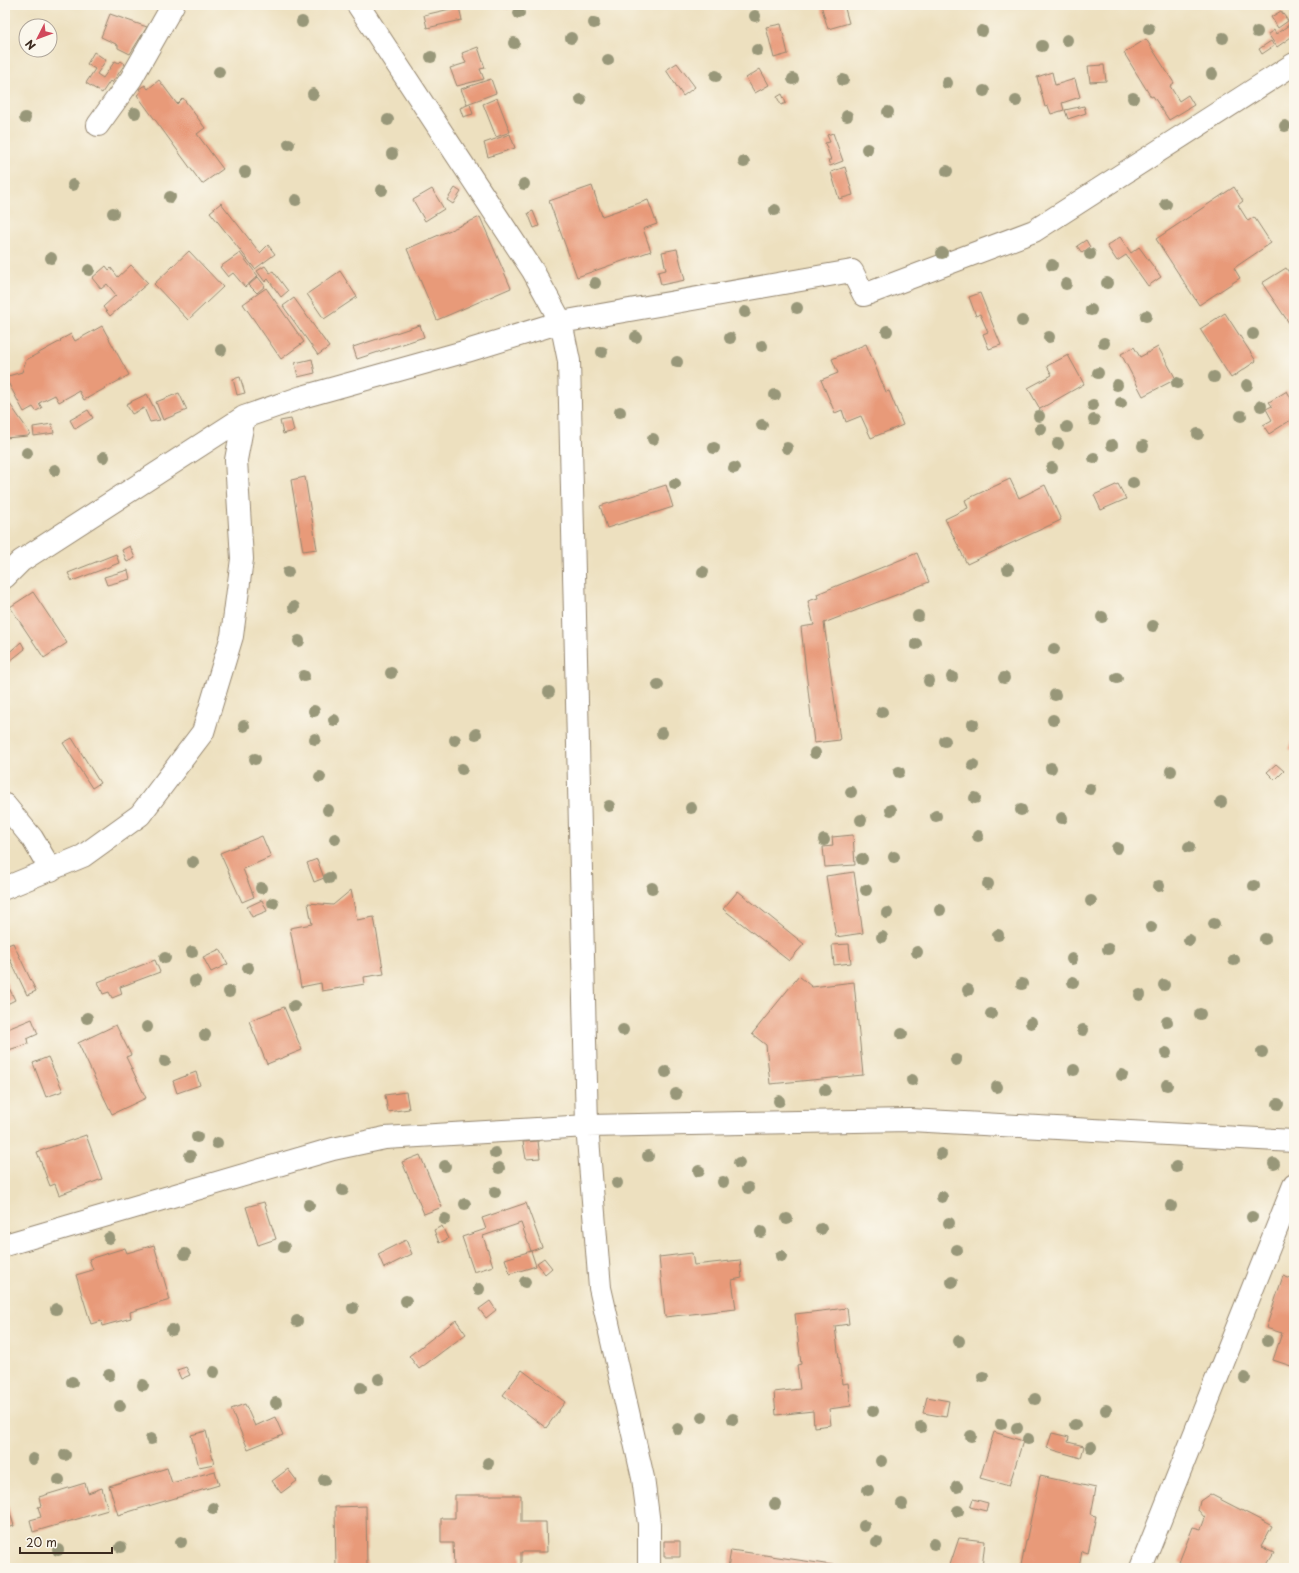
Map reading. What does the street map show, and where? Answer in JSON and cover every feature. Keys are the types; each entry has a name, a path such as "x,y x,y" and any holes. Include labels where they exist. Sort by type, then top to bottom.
{"street":[{"path":"98,125 131,79 173,5"},
{"path":"358,5 533,270 561,322 569,361 587,1126 600,1288 643,1478 649,1524 649,1568"},
{"path":"5,577 21,561 244,417 302,397 467,351 561,322 852,271 864,295 1034,232 1294,64"},
{"path":"5,888 83,856 140,815 203,732 232,636 242,559 236,460 244,417"},
{"path":"5,805 32,838 51,870"},
{"path":"5,1244 333,1149 385,1138 587,1126 910,1120 1294,1141"},
{"path":"1141,1568 1294,1185"}],"building":[{"path":"503,5 532,5 532,6 504,9"},
{"path":"821,5 844,5 849,23 828,29"},
{"path":"459,7 462,20 427,28 424,15"},
{"path":"1281,11 1288,21 1278,28 1271,17"},
{"path":"110,14 147,27 130,54 118,48 118,45 101,37"},
{"path":"781,24 788,54 774,58 766,27"},
{"path":"1289,25 1294,32 1294,35 1277,47 1268,34 1274,30 1276,34"},
{"path":"1146,39 1174,83 1170,86 1179,101 1188,95 1194,105 1169,120 1153,96 1151,97 1124,53"},
{"path":"1271,41 1274,46 1262,54 1259,49"},
{"path":"478,47 485,68 480,69 484,79 457,86 450,68 466,63 462,53"},
{"path":"94,52 106,60 97,74 103,78 115,61 119,63 121,61 125,64 112,83 110,81 102,93 86,83 95,69 87,64"},
{"path":"677,63 695,87 683,96 666,70"},
{"path":"1104,65 1106,81 1090,82 1088,66"},
{"path":"760,69 769,85 755,93 746,78"},
{"path":"1052,72 1055,85 1075,79 1080,97 1062,103 1064,110 1051,114 1048,106 1045,107 1037,77"},
{"path":"491,79 496,93 467,104 461,89"},
{"path":"159,80 177,104 183,98 205,128 197,134 223,169 202,184 137,95 141,92 139,89 145,85 148,89"},
{"path":"782,94 786,103 781,105 777,97"},
{"path":"497,98 510,132 496,137 483,104"},
{"path":"470,104 473,114 463,117 460,108"},
{"path":"1084,106 1086,113 1068,119 1065,110"},
{"path":"833,133 843,161 830,166 828,160 831,160 825,143 830,142 827,135"},
{"path":"510,134 515,148 488,157 484,143"},
{"path":"845,167 853,195 839,199 831,172"},
{"path":"592,186 602,216 648,200 657,224 643,229 651,251 577,277 549,201"},
{"path":"1234,187 1243,201 1238,205 1248,221 1254,217 1271,243 1234,268 1240,278 1199,305 1156,239"},
{"path":"455,188 461,192 453,204 447,200"},
{"path":"432,189 444,209 425,221 413,200"},
{"path":"221,203 260,253 268,245 275,254 255,269 210,212"},
{"path":"533,211 539,226 534,228 528,213"},
{"path":"480,217 511,288 437,320 407,249"},
{"path":"1120,237 1131,253 1139,247 1161,277 1148,286 1126,255 1117,261 1107,246"},
{"path":"1086,240 1090,247 1082,253 1077,246"},
{"path":"677,249 685,280 661,285 658,272 666,270 662,252"},
{"path":"189,251 223,287 188,320 154,284"},
{"path":"240,253 258,276 245,287 233,273 228,277 220,267"},
{"path":"131,265 148,283 110,316 103,307 116,295 107,284 101,289 92,278 106,266 109,270 111,268 118,277"},
{"path":"265,266 270,273 273,271 288,291 281,297 268,279 265,282 257,271"},
{"path":"1286,268 1294,280 1294,319 1289,323 1262,283"},
{"path":"340,271 357,297 324,319 307,294"},
{"path":"258,277 265,286 257,293 249,285"},
{"path":"266,288 304,342 281,359 243,304"},
{"path":"980,293 1001,345 989,349 983,334 988,332 980,314 976,316 969,297"},
{"path":"294,298 329,347 318,355 283,306"},
{"path":"1225,313 1256,361 1231,378 1200,329"},
{"path":"420,325 424,337 357,359 353,347"},
{"path":"102,326 129,375 84,400 79,391 59,402 55,395 39,403 42,408 36,411 33,407 24,412 5,377 22,372 26,360 71,334 75,341"},
{"path":"866,344 886,392 889,391 903,425 871,438 861,416 846,422 842,410 835,413 821,380 838,373 832,359"},
{"path":"1134,347 1140,357 1158,347 1176,379 1143,396 1121,354"},
{"path":"1068,355 1084,384 1040,409 1028,388 1052,375 1047,366"},
{"path":"312,359 315,373 298,377 295,363"},
{"path":"240,377 245,393 237,395 233,379"},
{"path":"1287,391 1294,404 1294,418 1269,434 1263,425 1272,420 1266,409 1272,406 1269,402"},
{"path":"179,393 187,410 163,420 156,402"},
{"path":"147,394 160,420 150,422 144,408 132,414 126,404"},
{"path":"5,397 30,433 28,436 5,438"},
{"path":"88,410 93,418 75,429 70,420"},
{"path":"291,419 294,431 283,434 280,421"},
{"path":"52,424 54,433 34,436 33,427"},
{"path":"305,477 317,549 303,551 291,480"},
{"path":"1010,479 1019,498 1045,485 1061,520 967,564 945,519 968,508 965,500"},
{"path":"1118,484 1126,499 1101,510 1094,495"},
{"path":"666,485 673,507 607,528 600,506"},
{"path":"130,546 135,558 127,562 122,550"},
{"path":"917,553 929,582 824,623 840,740 814,743 801,627 814,625 808,601 818,598 817,594"},
{"path":"116,554 119,563 72,581 68,573"},
{"path":"128,570 130,579 107,585 104,577"},
{"path":"33,592 67,643 44,658 10,607"},
{"path":"21,642 25,649 5,665 5,656"},
{"path":"72,738 100,783 92,788 63,743"},
{"path":"1294,738 1294,751 1289,749"},
{"path":"1276,764 1284,771 1275,780 1267,772"},
{"path":"853,835 855,865 825,867 823,847 833,846 832,837"},
{"path":"262,836 271,857 243,869 254,897 242,902 220,853"},
{"path":"317,859 324,878 314,882 307,863"},
{"path":"854,872 863,933 836,937 826,876"},
{"path":"351,890 357,920 374,917 384,974 364,977 365,984 322,991 321,983 301,987 290,928 312,924 308,903 333,905"},
{"path":"738,891 804,944 789,961 723,909"},
{"path":"262,900 267,911 252,917 247,907"},
{"path":"13,943 36,991 27,995 5,949 5,946"},
{"path":"849,944 851,963 834,965 832,945"},
{"path":"220,949 228,964 211,972 203,957"},
{"path":"155,960 160,972 120,987 122,994 112,998 109,992 103,994 98,982"},
{"path":"799,976 812,987 854,982 863,1075 770,1084 766,1045 752,1034"},
{"path":"5,980 15,1000 7,1004 5,1000"},
{"path":"284,1007 302,1050 267,1064 249,1021"},
{"path":"32,1019 38,1034 27,1039 28,1044 5,1051 5,1030"},
{"path":"116,1025 131,1055 126,1057 146,1098 112,1114 78,1043"},
{"path":"48,1057 63,1091 46,1097 33,1063"},
{"path":"196,1072 200,1085 177,1093 173,1081"},
{"path":"406,1092 409,1109 388,1112 385,1095"},
{"path":"86,1135 102,1179 59,1195 55,1184 50,1186 37,1152"},
{"path":"538,1141 540,1158 526,1159 523,1142"},
{"path":"420,1155 442,1207 424,1214 402,1162"},
{"path":"264,1202 276,1239 258,1245 246,1207"},
{"path":"526,1203 542,1247 531,1251 521,1223 483,1236 493,1266 474,1272 462,1237 486,1229 482,1218"},
{"path":"442,1226 448,1239 439,1243 434,1230"},
{"path":"406,1240 412,1254 384,1268 378,1254"},
{"path":"154,1245 170,1300 130,1312 131,1318 102,1326 101,1321 91,1324 76,1275 93,1270 89,1259 125,1248 127,1253"},
{"path":"531,1251 536,1266 510,1274 505,1259"},
{"path":"692,1253 694,1265 740,1260 742,1278 732,1280 736,1309 665,1317 659,1257"},
{"path":"544,1258 552,1268 545,1274 537,1263"},
{"path":"1283,1276 1294,1280 1294,1367 1273,1360 1282,1333 1266,1328"},
{"path":"490,1301 496,1310 486,1318 479,1309"},
{"path":"847,1308 849,1324 835,1326 842,1384 848,1383 851,1406 829,1409 831,1425 814,1427 813,1411 776,1415 774,1392 800,1389 797,1365 801,1364 795,1314"},
{"path":"456,1320 466,1334 419,1369 409,1356"},
{"path":"186,1367 190,1375 181,1379 177,1370"},
{"path":"522,1370 565,1402 546,1428 503,1395"},
{"path":"927,1397 949,1401 946,1417 923,1413"},
{"path":"245,1404 255,1426 275,1417 283,1435 248,1449 231,1409"},
{"path":"206,1431 214,1464 199,1467 191,1435"},
{"path":"994,1432 1023,1441 1009,1486 980,1478"},
{"path":"1052,1433 1069,1437 1068,1442 1084,1446 1081,1458 1047,1448"},
{"path":"167,1468 172,1483 215,1471 219,1485 118,1515 109,1486"},
{"path":"288,1469 297,1481 281,1493 272,1481"},
{"path":"1040,1476 1096,1488 1091,1515 1096,1516 1088,1553 1082,1551 1079,1568 1035,1568 1021,1565"},
{"path":"85,1483 88,1493 102,1488 108,1510 33,1532 30,1520 41,1517 38,1507 41,1506 39,1497"},
{"path":"1210,1494 1272,1526 1261,1547 1274,1553 1265,1568 1192,1568 1179,1562 1193,1527 1201,1529 1205,1518 1198,1510 1200,1501"},
{"path":"455,1495 521,1495 521,1522 546,1522 547,1552 521,1552 521,1568 454,1568 453,1543 441,1543 441,1518 455,1518"},
{"path":"5,1496 14,1526 5,1528"},
{"path":"973,1499 988,1503 986,1511 970,1507"},
{"path":"366,1506 367,1568 336,1568 335,1507"},
{"path":"959,1538 985,1541 982,1568 949,1568"},
{"path":"664,1541 680,1541 680,1557 664,1557"},
{"path":"731,1550 845,1567 845,1568 728,1568"}]}
